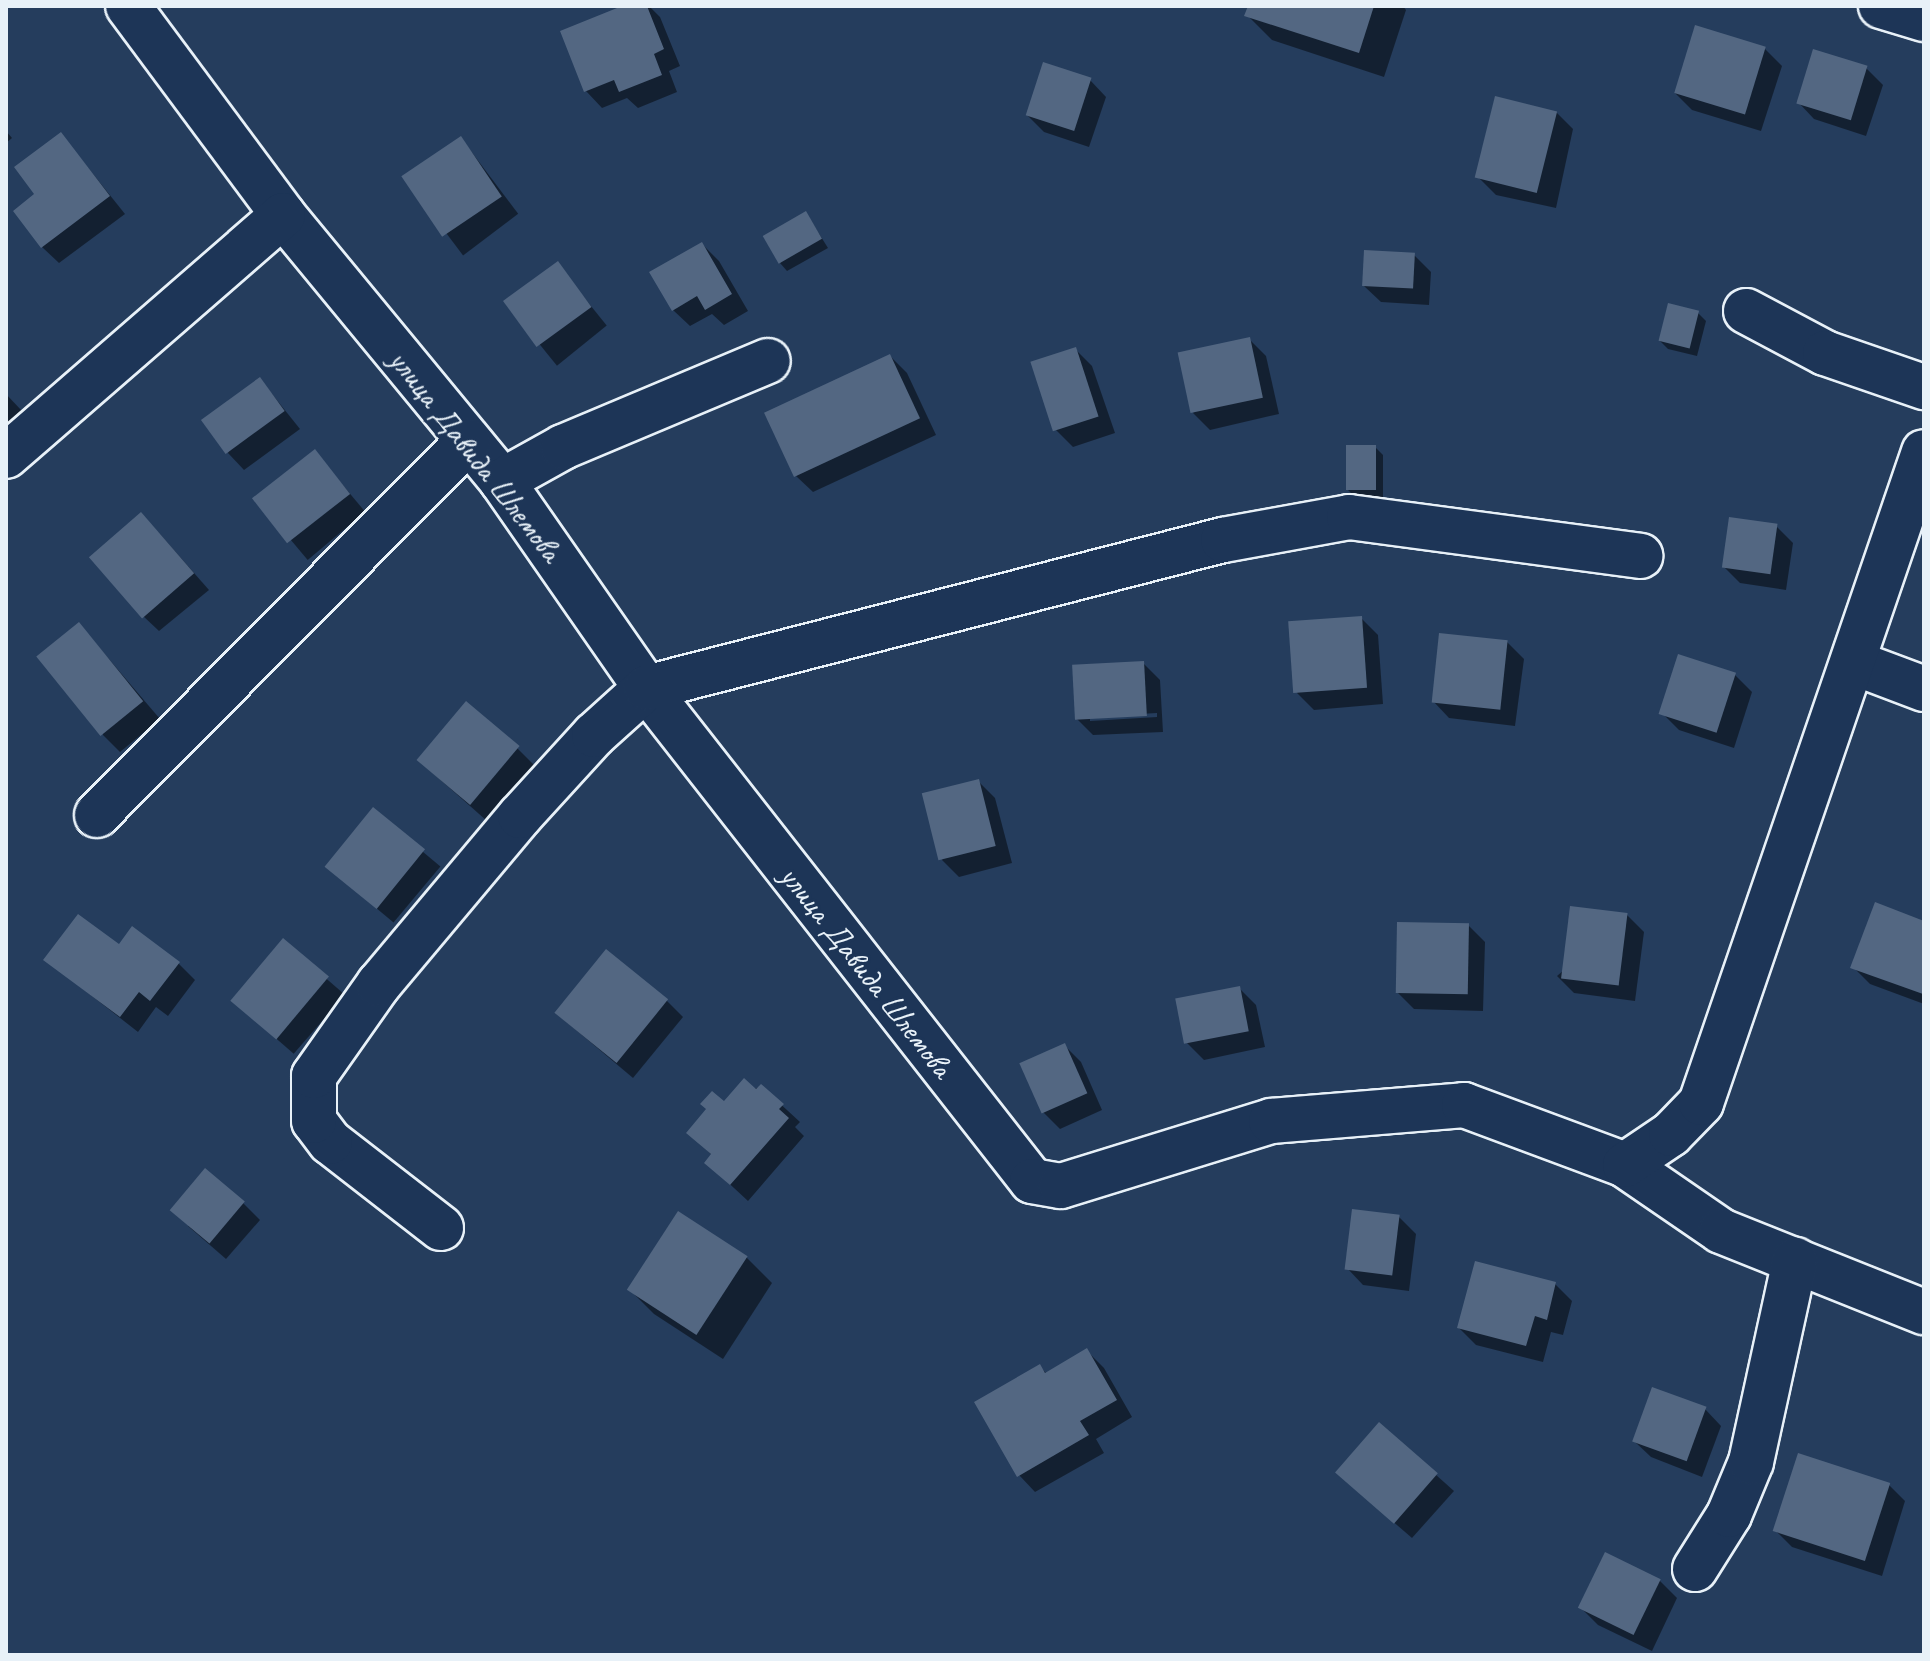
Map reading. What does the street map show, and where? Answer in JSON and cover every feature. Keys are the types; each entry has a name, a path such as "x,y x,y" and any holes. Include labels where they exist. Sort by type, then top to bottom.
{"street":[{"name":"улица Давида Шлемова","path":"128,6 283,215 502,481 646,688 1032,1181 1061,1186 1271,1121 1464,1105 1625,1165 1721,1231 1924,1312"},
{"path":"1881,6 1924,19"},
{"path":"6,456 283,215"},
{"path":"1746,311 1825,353 1924,387"},
{"path":"502,481 563,447 768,361"},
{"path":"97,815 468,441"},
{"path":"1625,1165 1671,1134 1701,1103 1855,663 1924,452"},
{"path":"441,1228 330,1142 314,1121 314,1076 379,984 520,816 594,735 646,688 1223,540 1349,517 1640,556"},
{"path":"1855,663 1924,689"},
{"path":"1695,1569 1729,1515 1751,1462 1795,1260"}],"building":[{"path":"622,6 647,6 664,49 654,54 662,75 619,92 614,80 584,92 560,31"},
{"path":"1248,6 1374,6 1359,53 1244,16"},
{"path":"1695,25 1766,47 1745,115 1674,93"},
{"path":"1813,49 1868,66 1851,120 1796,104"},
{"path":"1043,62 1092,78 1074,131 1026,115"},
{"path":"1495,96 1557,111 1537,193 1475,178"},
{"path":"61,132 110,196 41,248 13,211 34,194 14,167"},
{"path":"461,136 502,197 442,237 401,176"},
{"path":"806,211 822,239 779,264 763,236"},
{"path":"702,242 732,294 705,310 697,296 672,311 649,272"},
{"path":"1364,250 1415,253 1413,289 1362,286"},
{"path":"558,261 592,307 536,347 503,301"},
{"path":"1668,303 1699,311 1690,349 1659,341"},
{"path":"1250,337 1263,398 1191,413 1178,352"},
{"path":"1076,347 1099,416 1053,431 1030,362"},
{"path":"890,354 920,418 794,477 764,413"},
{"path":"260,377 285,411 226,454 201,420"},
{"path":"1346,445 1376,445 1376,490 1346,490"},
{"path":"315,449 350,494 287,543 252,498"},
{"path":"141,512 194,573 142,618 89,557"},
{"path":"1729,517 1778,524 1770,574 1722,568"},
{"path":"1362,616 1367,688 1293,693 1288,621"},
{"path":"79,622 143,701 100,736 36,657"},
{"path":"1439,633 1508,640 1500,710 1432,703"},
{"path":"1678,654 1736,673 1717,733 1659,714"},
{"path":"1144,661 1147,716 1075,720 1072,665"},
{"path":"466,701 520,746 470,805 417,760"},
{"path":"979,779 996,846 938,860 922,793"},
{"path":"373,807 425,849 377,909 325,867"},
{"path":"1875,902 1924,921 1923,994 1850,968"},
{"path":"1570,906 1628,913 1619,986 1561,978"},
{"path":"78,914 119,944 132,926 180,962 150,1001 139,992 120,1017 43,960"},
{"path":"1397,922 1469,923 1468,994 1396,993"},
{"path":"283,938 329,977 276,1039 230,1001"},
{"path":"606,949 668,999 617,1063 554,1013"},
{"path":"1240,986 1249,1031 1184,1044 1175,999"},
{"path":"1065,1043 1087,1093 1042,1114 1019,1063"},
{"path":"744,1078 756,1089 761,1084 784,1104 779,1109 789,1118 730,1185 704,1163 711,1154 686,1133 706,1109 700,1104 712,1091 724,1101"},
{"path":"205,1168 245,1201 209,1244 170,1210"},
{"path":"1352,1209 1400,1215 1392,1275 1345,1270"},
{"path":"678,1211 748,1256 696,1335 627,1290"},
{"path":"1475,1261 1556,1282 1547,1320 1535,1316 1526,1346 1457,1328"},
{"path":"1087,1348 1117,1400 1080,1421 1089,1435 1017,1477 974,1402 1040,1364 1045,1373"},
{"path":"1652,1387 1707,1407 1687,1461 1632,1442"},
{"path":"1379,1422 1438,1473 1394,1524 1335,1473"},
{"path":"1798,1453 1890,1483 1865,1561 1773,1531"},
{"path":"1605,1552 1661,1579 1634,1635 1578,1608"}]}
